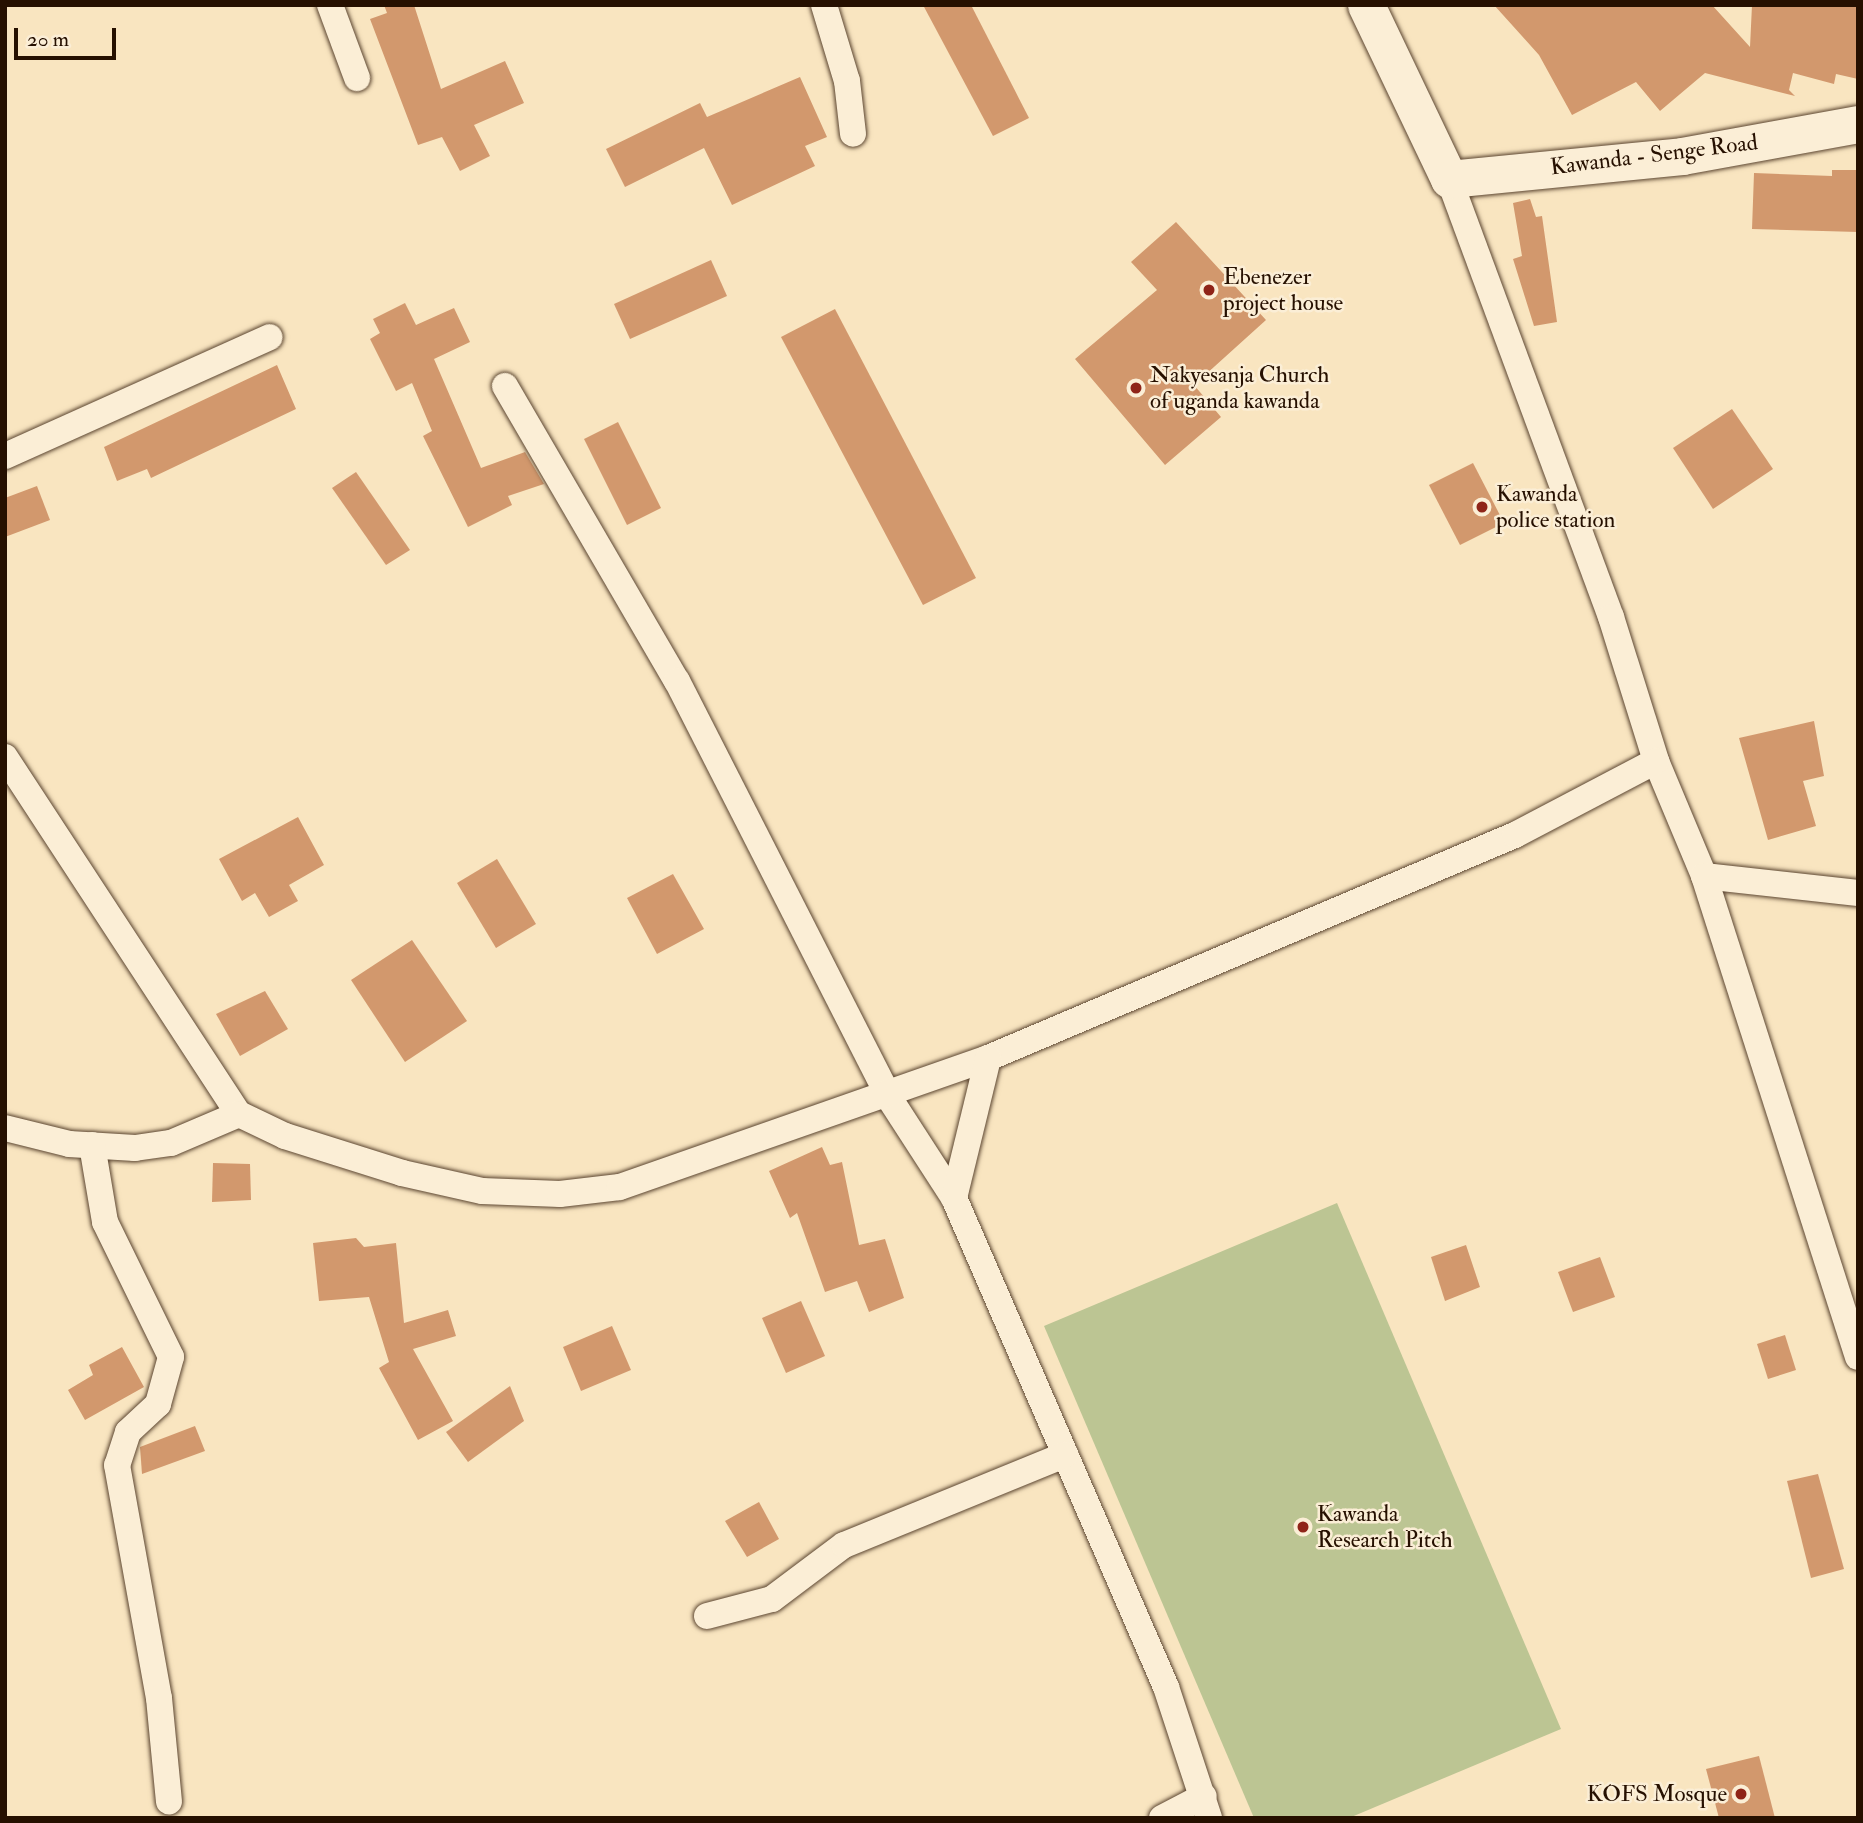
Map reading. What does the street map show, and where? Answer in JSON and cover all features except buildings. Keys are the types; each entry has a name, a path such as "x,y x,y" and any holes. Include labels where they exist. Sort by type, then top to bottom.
{"street":[{"path":"330,5 357,78"},
{"path":"824,5 847,81 853,134"},
{"path":"1366,5 1449,179 1611,617 1656,761 1704,876 1858,1357"},
{"name":"Kawanda - Senge Road","path":"1449,179 1682,156 1858,124"},
{"path":"5,456 270,337"},
{"path":"505,386 677,681 888,1096 954,1198 1166,1687 1207,1807 1162,1818"},
{"path":"5,757 239,1114 285,1136 402,1173 482,1191 560,1195 620,1186 888,1096 988,1058 1515,835 1656,761"},
{"path":"1704,876 1858,893"},
{"path":"954,1198 988,1058"},
{"path":"5,1128 92,1145 171,1143 239,1114"},
{"path":"92,1145 105,1222 171,1357 159,1404 128,1432 117,1465 159,1698 169,1802"},
{"path":"707,1616 772,1599 844,1545 1065,1455"}],"green space":[{"name":"Kawanda Research Pitch","path":"1337,1203 1561,1729 1349,1818 1254,1818 1044,1326"}],"place":[{"name":"Ebenezer project house","path":"1209,290"},
{"name":"Nakyesanja Church of uganda kawanda","path":"1136,388"},
{"name":"Kawanda police station","path":"1482,507"},
{"name":"Kawanda Research Pitch","path":"1303,1527"},
{"name":"KOFS Mosque","path":"1741,1794"}]}
